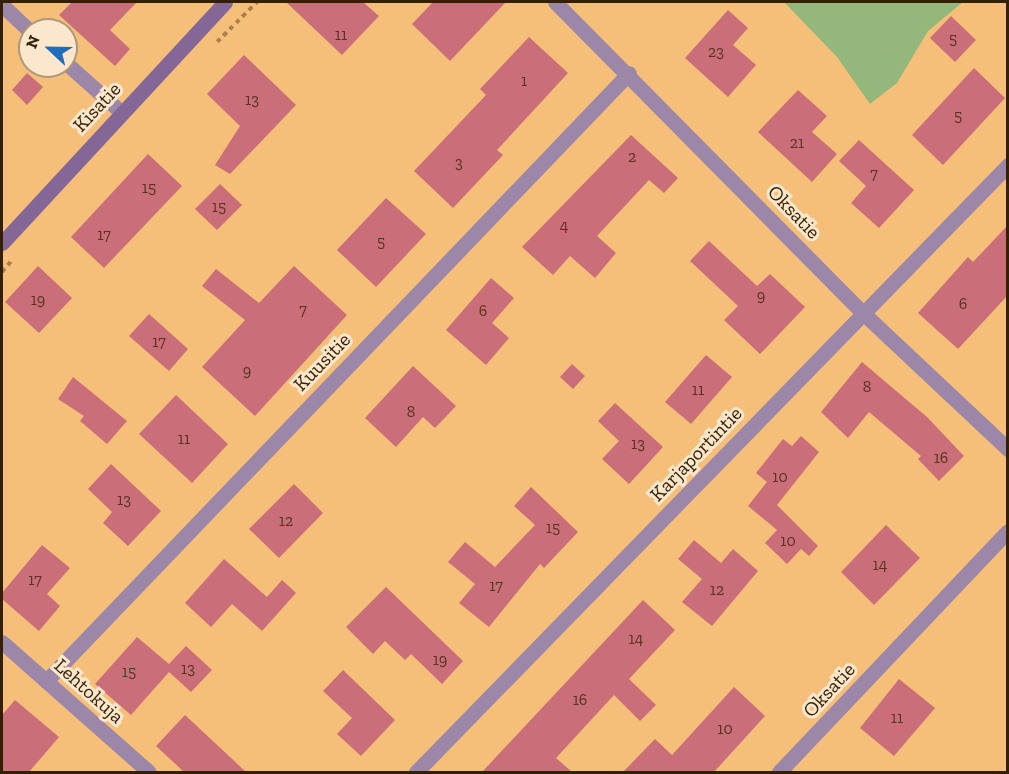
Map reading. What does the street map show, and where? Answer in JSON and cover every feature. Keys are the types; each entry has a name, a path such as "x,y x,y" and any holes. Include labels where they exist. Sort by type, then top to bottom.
{"street":[{"name":"Kisatie","path":"2,243 225,2"},
{"name":"Oksatie","path":"555,2 629,73 863,313 1008,449"},
{"path":"2,5 18,20"},
{"name":"Kuusitie","path":"46,681 629,73"},
{"path":"78,74 121,112"},
{"name":"Karjaportintie","path":"416,772 1008,165"},
{"name":"Oksatie","path":"779,772 1008,531"},
{"name":"Lehtokuja","path":"2,642 149,772"}],"green space":[{"path":"784,2 963,2 928,31 897,83 870,104 837,57"}],"building":[{"path":"72,2 137,2 110,30 130,49 115,66 78,32 78,18 62,18 59,15"},
{"path":"286,2 363,2 379,16 342,55"},
{"path":"433,2 506,2 450,61 412,24"},
{"path":"728,10 748,28 733,45 756,65 728,97 685,58"},
{"path":"951,16 976,40 955,62 930,38"},
{"path":"529,37 568,73 497,150 503,155 453,208 414,171 486,95 480,89"},
{"path":"244,55 296,105 230,174 215,165 240,126 207,94"},
{"path":"974,68 1005,98 943,165 912,135"},
{"path":"23,78 33,78 43,87 27,105 12,90"},
{"path":"798,90 827,116 812,132 837,154 812,182 758,132"},
{"path":"631,135 678,178 664,193 649,180 597,236 616,253 595,278 570,256 553,275 522,247"},
{"path":"859,140 914,190 879,228 851,203 866,186 839,161"},
{"path":"148,154 182,186 104,268 71,237"},
{"path":"220,184 242,205 217,230 195,209"},
{"path":"386,198 426,234 376,287 337,250"},
{"path":"1008,225 1008,295 958,349 918,313 968,257 973,262"},
{"path":"709,241 757,286 770,274 805,307 760,354 724,320 738,306 690,261"},
{"path":"38,266 72,298 39,333 5,302"},
{"path":"294,266 347,315 255,416 202,367 245,320 202,286 216,269 259,303"},
{"path":"491,278 514,298 492,323 509,338 486,365 446,330"},
{"path":"149,314 188,349 169,371 129,336"},
{"path":"706,355 732,377 691,424 665,402"},
{"path":"862,362 927,417 964,456 939,481 918,459 921,456 869,412 848,438 821,412"},
{"path":"572,364 585,376 573,389 560,377"},
{"path":"413,366 456,406 435,428 423,417 396,447 365,418"},
{"path":"73,377 127,421 107,444 80,421 84,416 58,399"},
{"path":"176,395 228,444 192,483 139,434"},
{"path":"615,403 663,447 629,484 602,459 619,441 598,421"},
{"path":"801,436 819,452 777,505 818,546 809,556 801,549 787,564 765,543 777,530 748,506 767,482 756,473 783,439 792,446"},
{"path":"111,464 161,511 128,546 103,523 112,512 88,489"},
{"path":"294,484 323,513 279,558 249,529"},
{"path":"531,487 578,532 544,568 540,564 489,627 459,603 475,584 448,562 465,542 495,567 535,525 514,506"},
{"path":"886,525 920,558 874,605 841,572"},
{"path":"694,540 721,563 733,549 758,571 712,626 682,602 702,579 678,559"},
{"path":"42,545 70,568 47,594 60,606 39,631 2,599 2,593"},
{"path":"224,559 267,597 282,580 296,593 262,631 232,604 211,627 185,603"},
{"path":"386,587 463,661 442,684 411,654 405,660 385,641 373,654 346,627"},
{"path":"643,600 675,630 629,679 656,705 640,721 614,695 556,758 572,772 482,772"},
{"path":"137,637 169,664 186,646 212,670 191,692 169,672 131,715 95,684"},
{"path":"343,670 395,720 361,756 337,734 352,718 323,691"},
{"path":"899,679 935,708 894,756 860,728"},
{"path":"734,687 765,716 714,772 623,772 655,739 672,755"},
{"path":"15,700 59,737 29,772 2,772 2,715"},
{"path":"185,715 246,772 184,772 156,746"}]}
